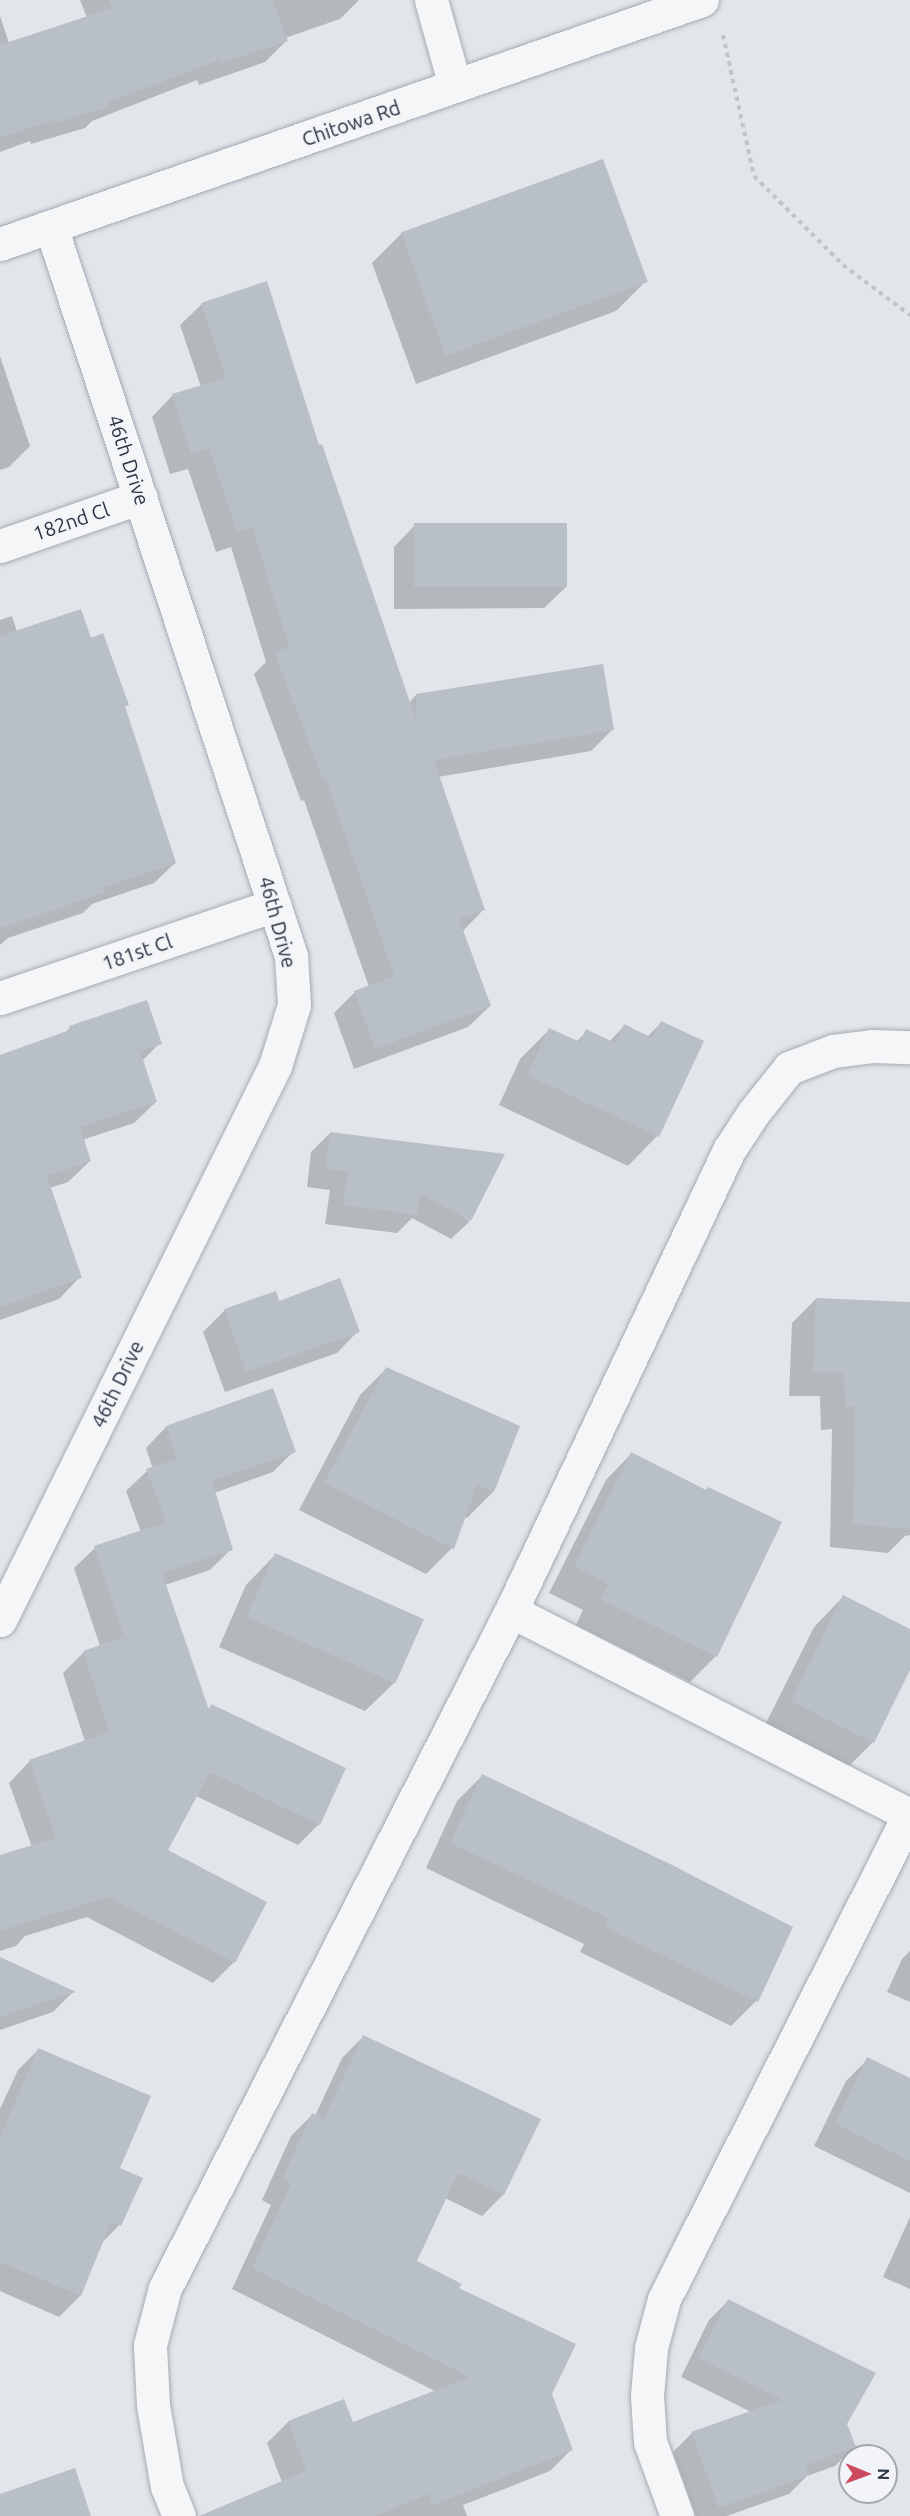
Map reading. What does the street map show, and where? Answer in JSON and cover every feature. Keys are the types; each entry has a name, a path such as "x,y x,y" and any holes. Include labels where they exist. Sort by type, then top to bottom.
{"street":[{"path":"431,0 455,86"},
{"name":"Chitowa Rd","path":"0,244 702,0"},
{"name":"46th Drive","path":"5,1599 275,1066 294,1005 291,956 51,227"},
{"name":"182nd Cl","path":"0,546 141,496"},
{"name":"181st Cl","path":"0,998 275,905"},
{"path":"179,2516 168,2487 153,2404 150,2345 165,2288 511,1611 729,1150 754,1112 789,1068 833,1052 872,1046 910,1047"},
{"path":"511,1611 910,1815 664,2299 651,2348 647,2396 649,2431 650,2442 677,2516"}],"path":[{"path":"723,33 754,176 843,265 910,315"}],"building":[{"path":"109,0 273,0 288,41 220,64 219,60 107,103 108,107 52,124 51,121 0,138 0,45 112,8"},
{"path":"603,159 648,282 446,356 401,233"},
{"path":"267,281 319,445 322,444 416,720 416,694 603,664 614,730 434,760 485,910 459,919 491,1006 375,1049 354,991 394,976 326,779 323,780 274,652 289,647 252,527 237,532 209,448 191,454 172,394 226,378 201,303"},
{"path":"414,523 567,523 567,587 414,587"},
{"path":"81,609 91,638 103,633 129,705 125,706 176,863 104,887 106,892 0,928 0,636"},
{"path":"147,1000 162,1044 140,1051 157,1102 80,1127 91,1161 47,1176 82,1278 0,1307 0,1055 70,1030 69,1026"},
{"path":"661,1021 704,1041 659,1137 527,1075 549,1028 580,1042 586,1029 615,1043 624,1024 652,1038"},
{"path":"330,1132 505,1154 471,1221 420,1194 417,1215 343,1205 348,1172 325,1169"},
{"path":"340,1278 360,1332 246,1372 224,1309 276,1291 279,1301"},
{"path":"816,1298 910,1302 910,1529 853,1524 855,1406 845,1407 844,1373 813,1372"},
{"path":"386,1367 520,1426 494,1492 477,1485 454,1549 324,1483"},
{"path":"273,1388 296,1452 212,1481 233,1550 162,1573 209,1710 211,1704 346,1768 320,1825 210,1772 168,1850 267,1902 235,1963 108,1897 0,1931 0,1855 56,1838 29,1760 109,1732 83,1651 124,1637 94,1546 166,1522 146,1469 177,1459 166,1426"},
{"path":"631,1452 706,1490 708,1487 782,1522 717,1657 600,1599 608,1584 574,1566"},
{"path":"275,1553 424,1619 395,1683 247,1617"},
{"path":"843,1595 910,1629 910,1670 874,1743 791,1701"},
{"path":"482,1774 670,1864 793,1927 758,2002 604,1927 608,1918 450,1843"},
{"path":"0,1957 76,1992 0,2017"},
{"path":"363,2035 541,2119 504,2195 458,2173 417,2261 462,2284 459,2288 576,2344 552,2394 573,2450 433,2505 429,2494 375,2516 199,2516 306,2471 288,2421 344,2399 353,2422 470,2377 252,2268 291,2183 282,2179 312,2113 324,2119"},
{"path":"38,2048 151,2096 120,2168 143,2178 121,2226 111,2222 81,2296 0,2262 0,2137"},
{"path":"867,2057 910,2078 910,2161 835,2124"},
{"path":"728,2299 876,2373 847,2424 855,2444 838,2444 838,2453 806,2465 810,2475 719,2508 691,2432 782,2400 698,2358"},
{"path":"75,2468 91,2516 0,2516 0,2494"}]}
